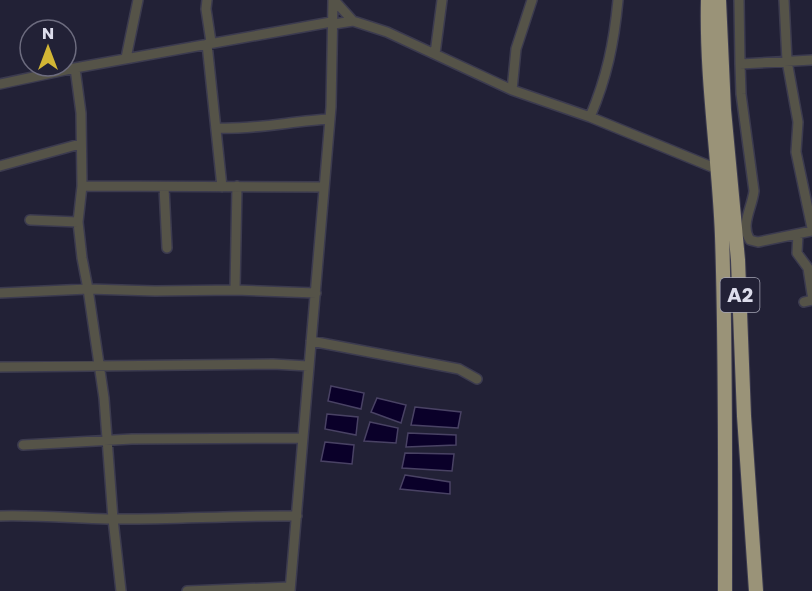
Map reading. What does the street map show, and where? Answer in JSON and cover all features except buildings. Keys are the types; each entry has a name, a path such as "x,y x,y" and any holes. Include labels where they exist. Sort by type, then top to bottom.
{"highway":[{"name":"A2","path":"708,0 707,31 722,236 725,351 725,591"},
{"name":"A2","path":"719,0 724,110 738,260 744,416 756,591"}],"street":[{"path":"126,58 138,0"},
{"path":"207,0 222,187"},
{"path":"333,0 353,21"},
{"path":"188,591 290,589 330,119 333,0"},
{"path":"435,54 442,0"},
{"path":"512,90 516,49 532,0"},
{"path":"590,117 601,91 615,39 618,0"},
{"path":"739,0 741,94 754,191 752,205 745,223 746,234 750,240 758,242 812,229 796,152 798,122 787,61 784,0"},
{"path":"78,67 331,22 334,24 353,21 387,32 512,90 590,117 717,169"},
{"path":"740,64 812,60"},
{"path":"0,84 28,78"},
{"path":"76,78 81,113 82,186 78,222 101,366 121,591"},
{"path":"216,128 235,129 300,120 330,119"},
{"path":"0,166 80,144"},
{"path":"82,186 324,187"},
{"path":"236,290 237,186"},
{"path":"164,187 167,248"},
{"path":"30,220 78,222"},
{"path":"798,234 797,253 808,268 812,294"},
{"path":"0,293 88,289 316,293"},
{"path":"311,341 459,369 477,379"},
{"path":"0,367 273,364 308,366"},
{"path":"23,445 107,441 302,438"},
{"path":"0,516 49,515 113,519 244,515 297,516"}],"shaded area":[{"path":"331,386 364,393 361,409 328,401"},
{"path":"377,398 406,405 401,423 371,412"},
{"path":"415,407 461,412 458,428 411,425"},
{"path":"327,414 358,417 356,435 325,429"},
{"path":"370,422 398,428 396,443 364,441"},
{"path":"408,433 456,435 456,445 406,447"},
{"path":"325,442 354,445 352,464 321,461"},
{"path":"405,453 454,454 452,471 402,468"},
{"path":"405,475 450,482 450,494 400,489"}]}
